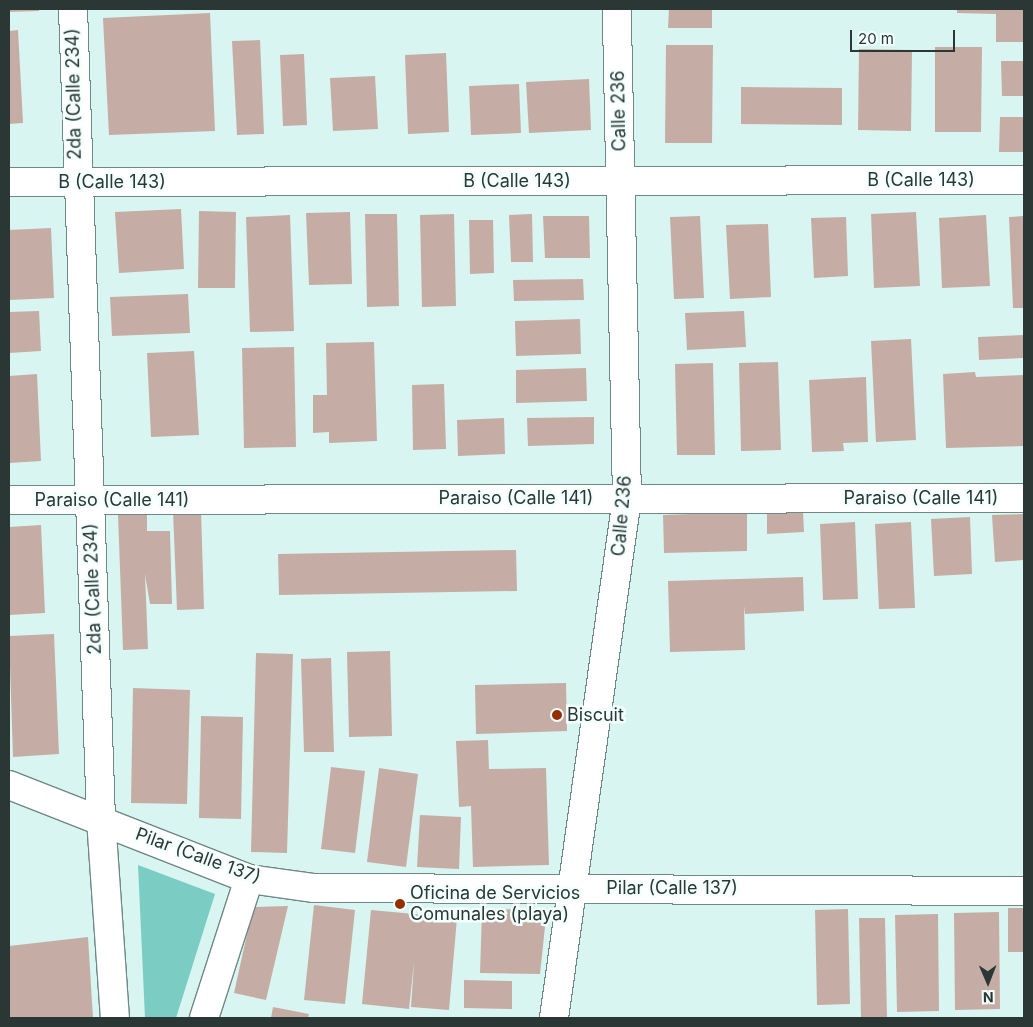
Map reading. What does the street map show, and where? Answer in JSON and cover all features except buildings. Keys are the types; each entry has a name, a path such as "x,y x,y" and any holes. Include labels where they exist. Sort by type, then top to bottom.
{"street":[{"name":"2da (Calle 234)","path":"73,9 76,182 101,819 115,1018"},
{"name":"Calle 236","path":"554,1018 574,888 627,498 617,9"},
{"name":"B (Calle 143)","path":"9,182 1024,180"},
{"name":"Paraiso (Calle 141)","path":"9,500 1024,498"},
{"name":"Pilar (Calle 137)","path":"9,785 101,819 250,879 314,888 1024,891"},
{"path":"204,1018 250,879"}],"shaded area":[{"path":"138,865 215,894 176,1018 145,1018"}],"place":[{"name":"Biscuit","path":"557,715"},
{"name":"Oficina de Servicios Comunales (playa)","path":"400,904"}]}
